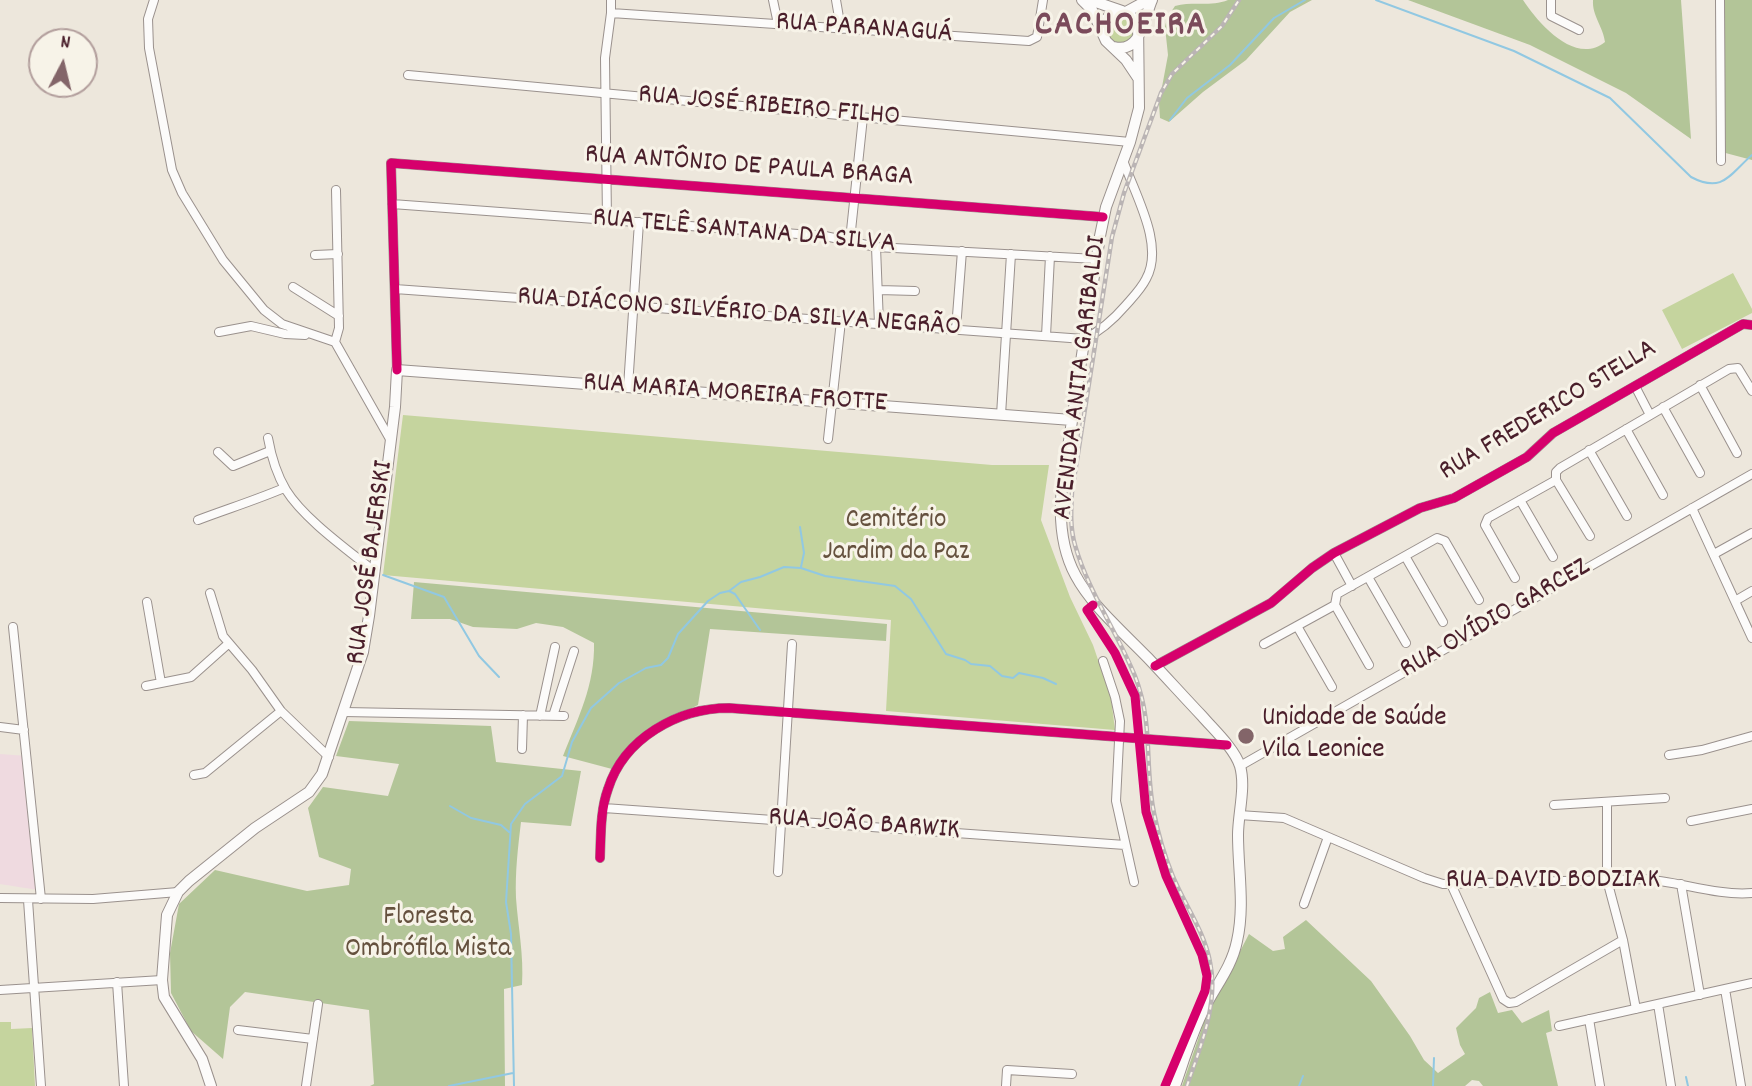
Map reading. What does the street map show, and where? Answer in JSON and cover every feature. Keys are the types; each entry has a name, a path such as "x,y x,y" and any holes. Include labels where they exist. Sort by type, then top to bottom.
{"main road":[{"path":"1082,0 1092,10 1106,41 1131,66 1139,81"},
{"path":"1090,0 1126,12 1138,22 1139,33"},
{"path":"1102,32 1109,16 1120,11 1126,12 1150,0"},
{"path":"1114,47 1119,49 1135,43 1150,0"},
{"name":"AVENIDA ANITA GARIBALDI","path":"1139,33 1139,108 1130,142 1103,217 1060,502 1061,529 1068,559 1093,605 1156,666 1227,745 1240,766"},
{"path":"390,439 397,392 397,370"},
{"name":"RUA MARIA MOREIRA FROTTE","path":"397,370 1072,420"},
{"name":"RUA JOSÉ BAJERSKI","path":"211,1086 202,1059 167,1005 162,980 164,925 170,905 178,892 224,851 309,792 322,774 363,652 390,439"},
{"path":"1175,1086 1200,1018 1227,971 1237,941 1241,902 1238,844 1240,766"}],"street":[{"path":"154,0 148,19 148,34 161,124 176,183 223,260 249,294 282,324 335,342 339,328 336,190"},
{"path":"607,220 605,48 611,0"},
{"path":"773,0 778,24"},
{"path":"836,0 841,29"},
{"name":"RUA PARANAGUÁ","path":"611,13 1029,41 1037,37 1043,0"},
{"path":"1551,0 1551,16 1579,30"},
{"path":"1720,0 1721,161"},
{"name":"RUA JOSÉ RIBEIRO FILHO","path":"408,75 1130,142"},
{"path":"850,240 863,117"},
{"path":"1084,339 1099,331 1121,311 1146,280 1152,266 1153,245 1123,160"},
{"name":"RUA ANTÔNIO DE PAULA BRAGA","path":"392,204 391,163 1103,217"},
{"path":"392,204 397,370"},
{"name":"RUA TELÊ SANTANA DA SILVA","path":"392,204 825,236 876,247 1096,258"},
{"path":"628,387 639,222"},
{"path":"876,247 879,324"},
{"path":"956,329 962,251"},
{"path":"315,255 338,254"},
{"path":"1001,415 1011,254"},
{"path":"1046,336 1050,256"},
{"path":"292,287 339,316"},
{"name":"RUA DIÁCONO SILVÉRIO DA SILVA NEGRÃO","path":"395,289 1084,339"},
{"path":"879,290 915,291"},
{"path":"828,439 841,321"},
{"name":"RUA FREDERICO STELLA","path":"1156,666 1271,603 1334,553 1420,508 1454,498 1530,455 1553,433 1743,324 1751,324"},
{"path":"219,332 251,326 285,334 318,335"},
{"name":"RUA JOSÉ BAJERSKI","path":"335,342 390,439"},
{"path":"1590,536 1556,480 1557,470 1735,367 1741,371 1752,391"},
{"path":"1700,385 1737,453"},
{"path":"1634,386 1650,415"},
{"path":"1663,407 1700,473"},
{"path":"1626,429 1663,495"},
{"path":"268,438 284,488 299,507 374,572"},
{"path":"1589,450 1627,516"},
{"path":"218,452 233,466 271,451"},
{"name":"RUA OVÍDIO GARCEZ","path":"1240,766 1752,474"},
{"path":"1515,578 1485,522 1556,480"},
{"path":"198,520 243,506 284,488"},
{"path":"1520,500 1553,557"},
{"path":"1692,508 1752,638"},
{"path":"1714,554 1752,533"},
{"path":"1368,665 1335,605 1337,594 1437,538 1444,539 1479,600"},
{"path":"1334,553 1352,586"},
{"path":"1405,556 1443,622"},
{"path":"1368,577 1406,643"},
{"path":"1735,601 1752,591"},
{"path":"211,593 221,632 228,644 252,670 281,711 329,757"},
{"path":"146,601 161,683"},
{"path":"1264,644 1335,605"},
{"path":"1297,626 1332,687"},
{"path":"13,627 41,900"},
{"path":"146,686 191,677 228,644"},
{"path":"778,872 792,644"},
{"path":"540,716 555,647"},
{"path":"553,716 574,651"},
{"path":"1103,661 1118,709 1120,737 1116,801 1134,882"},
{"path":"600,859 604,808 613,776 628,753 669,721 718,708 1227,745"},
{"path":"194,775 205,773 281,711"},
{"path":"345,712 564,716"},
{"path":"522,750 523,715"},
{"path":"0,727 24,730"},
{"path":"1668,755 1702,750 1752,736"},
{"path":"1554,805 1665,798"},
{"path":"1607,802 1607,880 1623,940 1636,1009"},
{"name":"RUA JOÃO BARWIK","path":"604,808 1125,845"},
{"path":"1690,821 1752,809"},
{"name":"RUA DAVID BODZIAK","path":"1239,815 1284,818 1430,881 1451,884 1652,880 1725,892 1752,893"},
{"path":"1304,904 1328,837"},
{"path":"1451,884 1503,999 1509,1003 1516,1002 1623,940"},
{"path":"1681,884 1700,995"},
{"path":"0,898 107,899 178,892"},
{"path":"28,900 41,1086"},
{"path":"0,990 162,980"},
{"path":"117,982 124,1086"},
{"path":"1559,1026 1752,983"},
{"path":"1725,989 1741,1086"},
{"path":"306,1086 318,1004"},
{"path":"1658,1004 1671,1086"},
{"path":"1589,1019 1600,1086"},
{"path":"238,1030 313,1040"},
{"path":"1006,1086 1007,1070 1072,1074"}],"shaded area":[{"path":"0,754 27,756 38,890 0,884"}],"green space":[{"path":"1228,0 1312,0 1290,12 1246,60 1169,122 1160,118 1159,103 1168,55 1165,27 1167,18 1175,6"},
{"path":"1408,0 1523,0 1538,20 1558,39 1582,49 1593,48 1605,42 1593,0 1681,0 1691,139 1626,93 1530,45"},
{"path":"1722,0 1752,0 1752,160 1718,151"},
{"path":"1121,17 1131,20 1134,30 1131,40 1121,43 1111,40 1108,30 1111,20"},
{"path":"1733,273 1752,313 1682,349 1662,310"},
{"name":"Cemitério Jardim da Paz","path":"403,415 992,465 1049,465 1041,520 1070,597 1093,645 1111,698 1115,730 886,711 891,620 383,575"},
{"path":"414,582 887,624 886,641 710,629 698,705 647,730 629,745 612,769 563,756 589,687 594,643 563,627 536,623 517,629 473,627 450,619 411,619"},
{"name":"Floresta Ombrófila Mista","path":"349,721 491,726 496,762 581,771 571,826 521,822 516,888 522,985 504,989 505,1086 370,1086 374,1084 369,1010 245,992 230,1007 223,1059 191,1031 171,993 170,953 179,904 215,870 307,891 349,885 351,869 319,857 308,808 323,787 388,796 399,764 336,756"},
{"path":"1306,920 1371,981 1424,1060 1438,1073 1465,1054 1456,1028 1476,1008 1479,998 1490,992 1498,1013 1512,1010 1522,1023 1549,1010 1552,1031 1546,1033 1558,1086 1483,1086 1479,1081 1472,1080 1465,1086 1182,1086 1205,1019 1249,934 1273,951 1285,949 1283,937"},
{"path":"0,1022 11,1022 11,1029 32,1028 35,1086 0,1086"}],"waterway":[{"path":"1170,120 1187,98 1230,65 1274,18 1305,0"},
{"path":"1376,0 1514,51 1610,98 1691,177 1702,182 1719,183 1725,180 1752,155"},
{"path":"800,527 804,553 801,567"},
{"path":"514,1086 511,934 506,902 511,824 525,804 562,776 572,742 591,708 619,683 646,668 661,665 668,658 678,634 708,601 741,582 784,567 895,586 911,599 946,654 971,664 990,666 1002,676 1013,678 1019,673 1056,684"},
{"path":"383,575 444,597 479,656 499,677"},
{"path":"729,591 735,594 760,630"},
{"path":"450,806 471,818 501,825 509,832"},
{"path":"1433,1086 1434,1058"},
{"path":"449,1086 513,1073"},
{"path":"1299,1086 1303,1076"},
{"path":"1686,1077 1688,1086"}],"railway":[{"path":"1187,1086 1210,1009 1210,962 1203,939 1177,885 1162,844 1151,795 1147,728 1141,694 1075,545 1071,519 1072,492 1112,237 1124,193 1161,93 1172,74 1222,26 1239,0"}],"cycle path":[{"path":"397,370 391,163 1103,217"},
{"path":"1155,666 1271,603 1334,553 1420,508 1454,498 1527,457 1553,433 1743,324 1752,325"},
{"path":"1093,605 1087,610 1115,653 1135,696 1146,812 1166,876 1202,955 1207,976 1205,991 1165,1086"},
{"path":"600,858 605,797 626,755 655,729 691,713 710,709 729,708 1227,745"}],"place":[{"name":"Unidade de Saúde Vila Leonice","path":"1246,736"}],"district":[{"name":"CACHOEIRA","path":"1121,28"}]}
